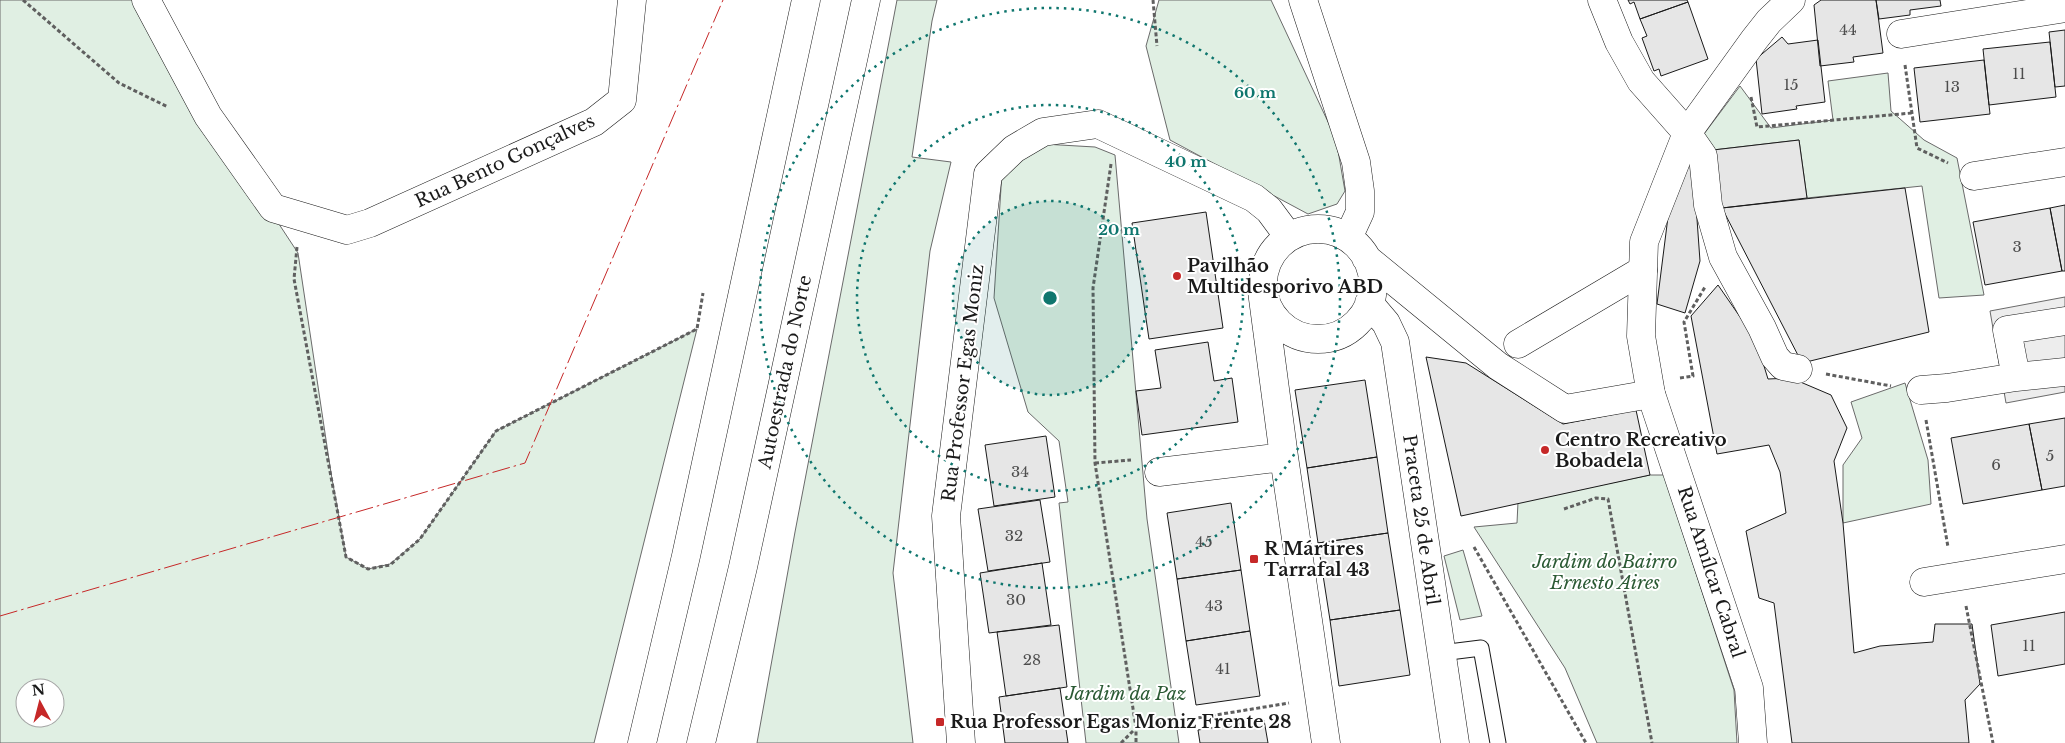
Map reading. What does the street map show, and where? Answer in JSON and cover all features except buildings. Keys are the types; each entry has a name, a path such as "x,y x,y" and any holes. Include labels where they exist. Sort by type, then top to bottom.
{"main road":[{"path":"146,0 208,116 273,208 299,216"},
{"name":"Rua Bento Gonçalves","path":"299,216 347,230 370,223 594,122 622,100 632,0"},
{"path":"642,743 686,556 806,0"},
{"name":"Autoestrada do Norte","path":"701,743 743,566 866,0"},
{"path":"1303,0 1356,162 1360,190 1360,212 1348,238"},
{"path":"1602,0 1619,42 1641,81 1687,132 1702,156 1708,205 1723,257 1762,328 1775,357 1783,366 1798,369"},
{"name":"Rua Amílcar Cabral","path":"1753,743 1749,688 1651,389 1642,336 1644,242 1687,132 1754,40 1769,21 1791,0"},
{"path":"1901,34 2065,8"},
{"name":"Rua Professor Egas Moniz","path":"961,743 946,516 988,174 1014,149 1043,132 1098,124 1254,198 1269,210 1289,237"},
{"path":"1974,176 2065,162"},
{"path":"1262,291 1267,307 1275,320 1288,331 1303,338 1319,340 1336,337 1350,330 1362,318 1370,303 1373,288 1372,273 1366,258 1348,238 1334,232 1318,229 1303,231 1289,237 1276,247 1268,260 1263,275 1262,291 1284,458 1326,743"},
{"path":"1366,258 1498,366 1565,409 1651,389"},
{"path":"1518,344 1643,270"},
{"name":"Praceta 25 de Abril","path":"1370,303 1386,323 1394,342 1455,743"},
{"path":"2016,377 2008,330 2065,321"},
{"path":"1921,390 2065,372"},
{"path":"1159,472 1284,458"},
{"path":"1924,582 2065,559"}],"lane":[{"path":"1441,653 1482,648 1498,743"}],"path":[{"path":"23,0 119,83 183,115 208,116"},
{"path":"1153,0 1157,46"},
{"path":"1901,34 1918,148"},
{"path":"1757,127 1912,113"},
{"path":"1120,136 1111,153 1111,173 1093,288 1095,464 1136,728 1136,743"},
{"path":"299,216 294,279 346,558 368,570 390,564 420,539 496,431 696,329 703,293"},
{"path":"1651,389 1693,376 1684,322 1723,257"},
{"path":"1798,369 1862,382 1921,390 1957,576 1993,743"},
{"path":"1564,510 1596,498 1608,499 1652,743"},
{"path":"1474,546 1586,743"},
{"path":"1121,743 1136,728 1319,698"}],"green space":[{"path":"0,0 146,0 208,116 298,253 331,473 346,557 368,569 390,564 420,539 496,431 697,329 594,743 0,743"},
{"path":"897,0 937,0 932,21 912,157 951,162 930,251 893,573 913,743 757,743 795,532"},
{"path":"1159,0 1271,0 1336,139 1345,191 1337,204 1308,214 1170,140 1146,46"},
{"path":"1888,73 1891,111 1924,140 1957,158 1984,295 1939,298 1922,186 1807,198 1799,140 1713,150 1704,134 1740,86 1771,128 1833,120 1828,81"},
{"name":"Jardim da Paz","path":"1043,144 1095,147 1115,155 1147,519 1179,743 1086,743 1059,503 1068,502 1059,441 1028,412 994,298 1002,172"},
{"path":"1905,383 1928,460 1931,504 1843,523 1843,465 1862,438 1851,402"},
{"name":"Jardim do Bairro Ernesto Aires","path":"1650,475 1664,475 1734,690 1737,743 1597,743 1565,668 1474,527 1517,523 1518,502"},
{"path":"1463,550 1482,616 1460,620 1444,556"}],"shaded area":[{"path":"2065,297 2065,392 2006,403 1990,311"}],"power":[{"path":"0,616 525,463 723,0"}],"place":[{"name":"Pavilhão Multidesporivo ABD","path":"1177,276"},
{"name":"Centro Recreativo Bobadela","path":"1545,450"},
{"name":"R Mártires Tarrafal 43","path":"1254,559"},
{"name":"Rua Professor Egas Moniz Frente 28","path":"940,722"}]}
